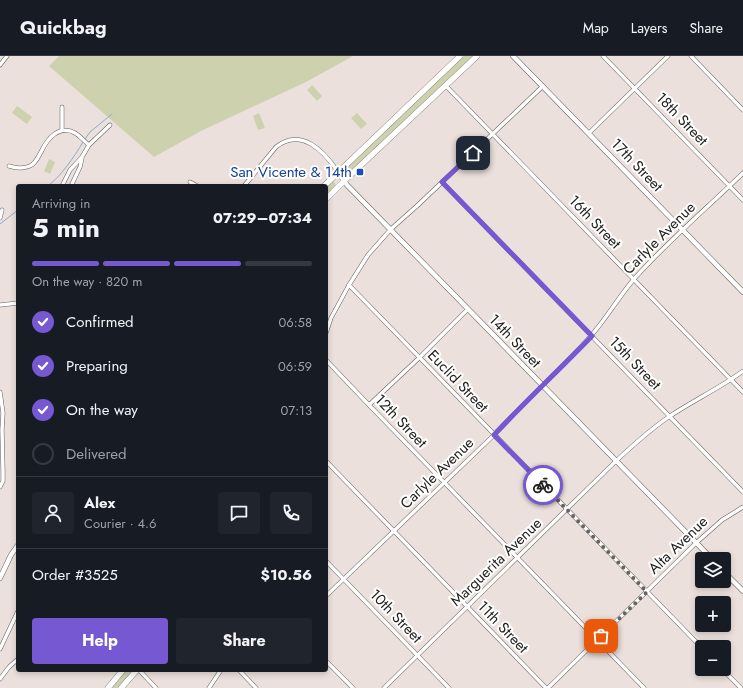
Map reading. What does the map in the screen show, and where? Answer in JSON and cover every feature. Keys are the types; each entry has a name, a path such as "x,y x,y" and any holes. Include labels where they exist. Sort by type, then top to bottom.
{"main road":[{"path":"326,184 460,56"},
{"path":"328,197 477,56"},
{"path":"108,688 121,672"},
{"path":"121,688 136,672"}],"street":[{"path":"0,65 8,56"},
{"name":"17th Street","path":"513,56 743,292"},
{"name":"18th Street","path":"603,56 743,200"},
{"path":"589,133 668,56"},
{"path":"691,56 743,110"},
{"name":"16th Street","path":"446,86 743,392"},
{"path":"328,327 331,318 349,285 368,255 391,230 543,86"},
{"path":"62,107 62,130"},
{"path":"63,184 70,170 82,157 89,145 110,125"},
{"path":"9,166 16,168 29,167 37,160 44,146 52,135 62,130 70,131 76,134 89,145"},
{"path":"246,184 276,147 290,140 300,140 312,144 319,149 338,172"},
{"path":"72,184 80,167 82,157"},
{"name":"14th Street","path":"338,172 347,185 705,552"},
{"name":"Carlyle Avenue","path":"328,594 494,435 568,361 592,336 634,280 683,230 743,173"},
{"path":"190,182 194,184"},
{"name":"15th Street","path":"442,182 743,492"},
{"path":"0,218 2,210"},
{"name":"Euclid Street","path":"349,285 695,641"},
{"path":"0,305 16,303"},
{"path":"368,405 419,358 468,309"},
{"name":"12th Street","path":"328,362 644,688"},
{"name":"Marguerita Avenue","path":"384,688 642,437 670,416 731,379 743,370"},
{"path":"0,392 3,413 3,471 0,487"},
{"name":"11th Street","path":"328,463 547,688"},
{"name":"Alta Avenue","path":"547,688 696,543 722,520 743,507"},
{"path":"0,578 11,555 16,549"},
{"name":"10th Street","path":"328,563 449,688"},
{"path":"731,579 743,592"},
{"path":"0,649 16,614"},
{"path":"0,679 16,661"},
{"path":"328,663 353,688"},
{"path":"140,672 156,688"},
{"path":"209,688 220,672"},
{"path":"241,672 256,688"},
{"path":"729,676 741,688"}],"green space":[{"path":"59,56 353,56 306,82 201,131 154,157 49,66"},
{"path":"464,56 473,56 350,172 348,173 344,171 345,168"},
{"path":"312,85 322,96 317,101 307,90"},
{"path":"17,106 32,117 27,124 12,113"},
{"path":"259,113 265,128 258,130 253,116"},
{"path":"357,113 367,124 361,129 351,118"},
{"path":"49,159 55,162 50,174 44,171"},
{"path":"333,181 336,185 328,195 328,185"},
{"path":"124,672 131,672 131,674 118,688 110,688"}],"waterway":[{"path":"85,139 90,132 112,114"},
{"path":"50,184 72,160 83,142"},
{"path":"0,224 16,212"}],"way so far":[{"path":"543,485 647,592 601,636"}],"place":[{"name":"San Vicente & 14th","path":"360,172"}],"route":[{"path":"473,153 442,182 592,336 494,435 543,485"}]}
